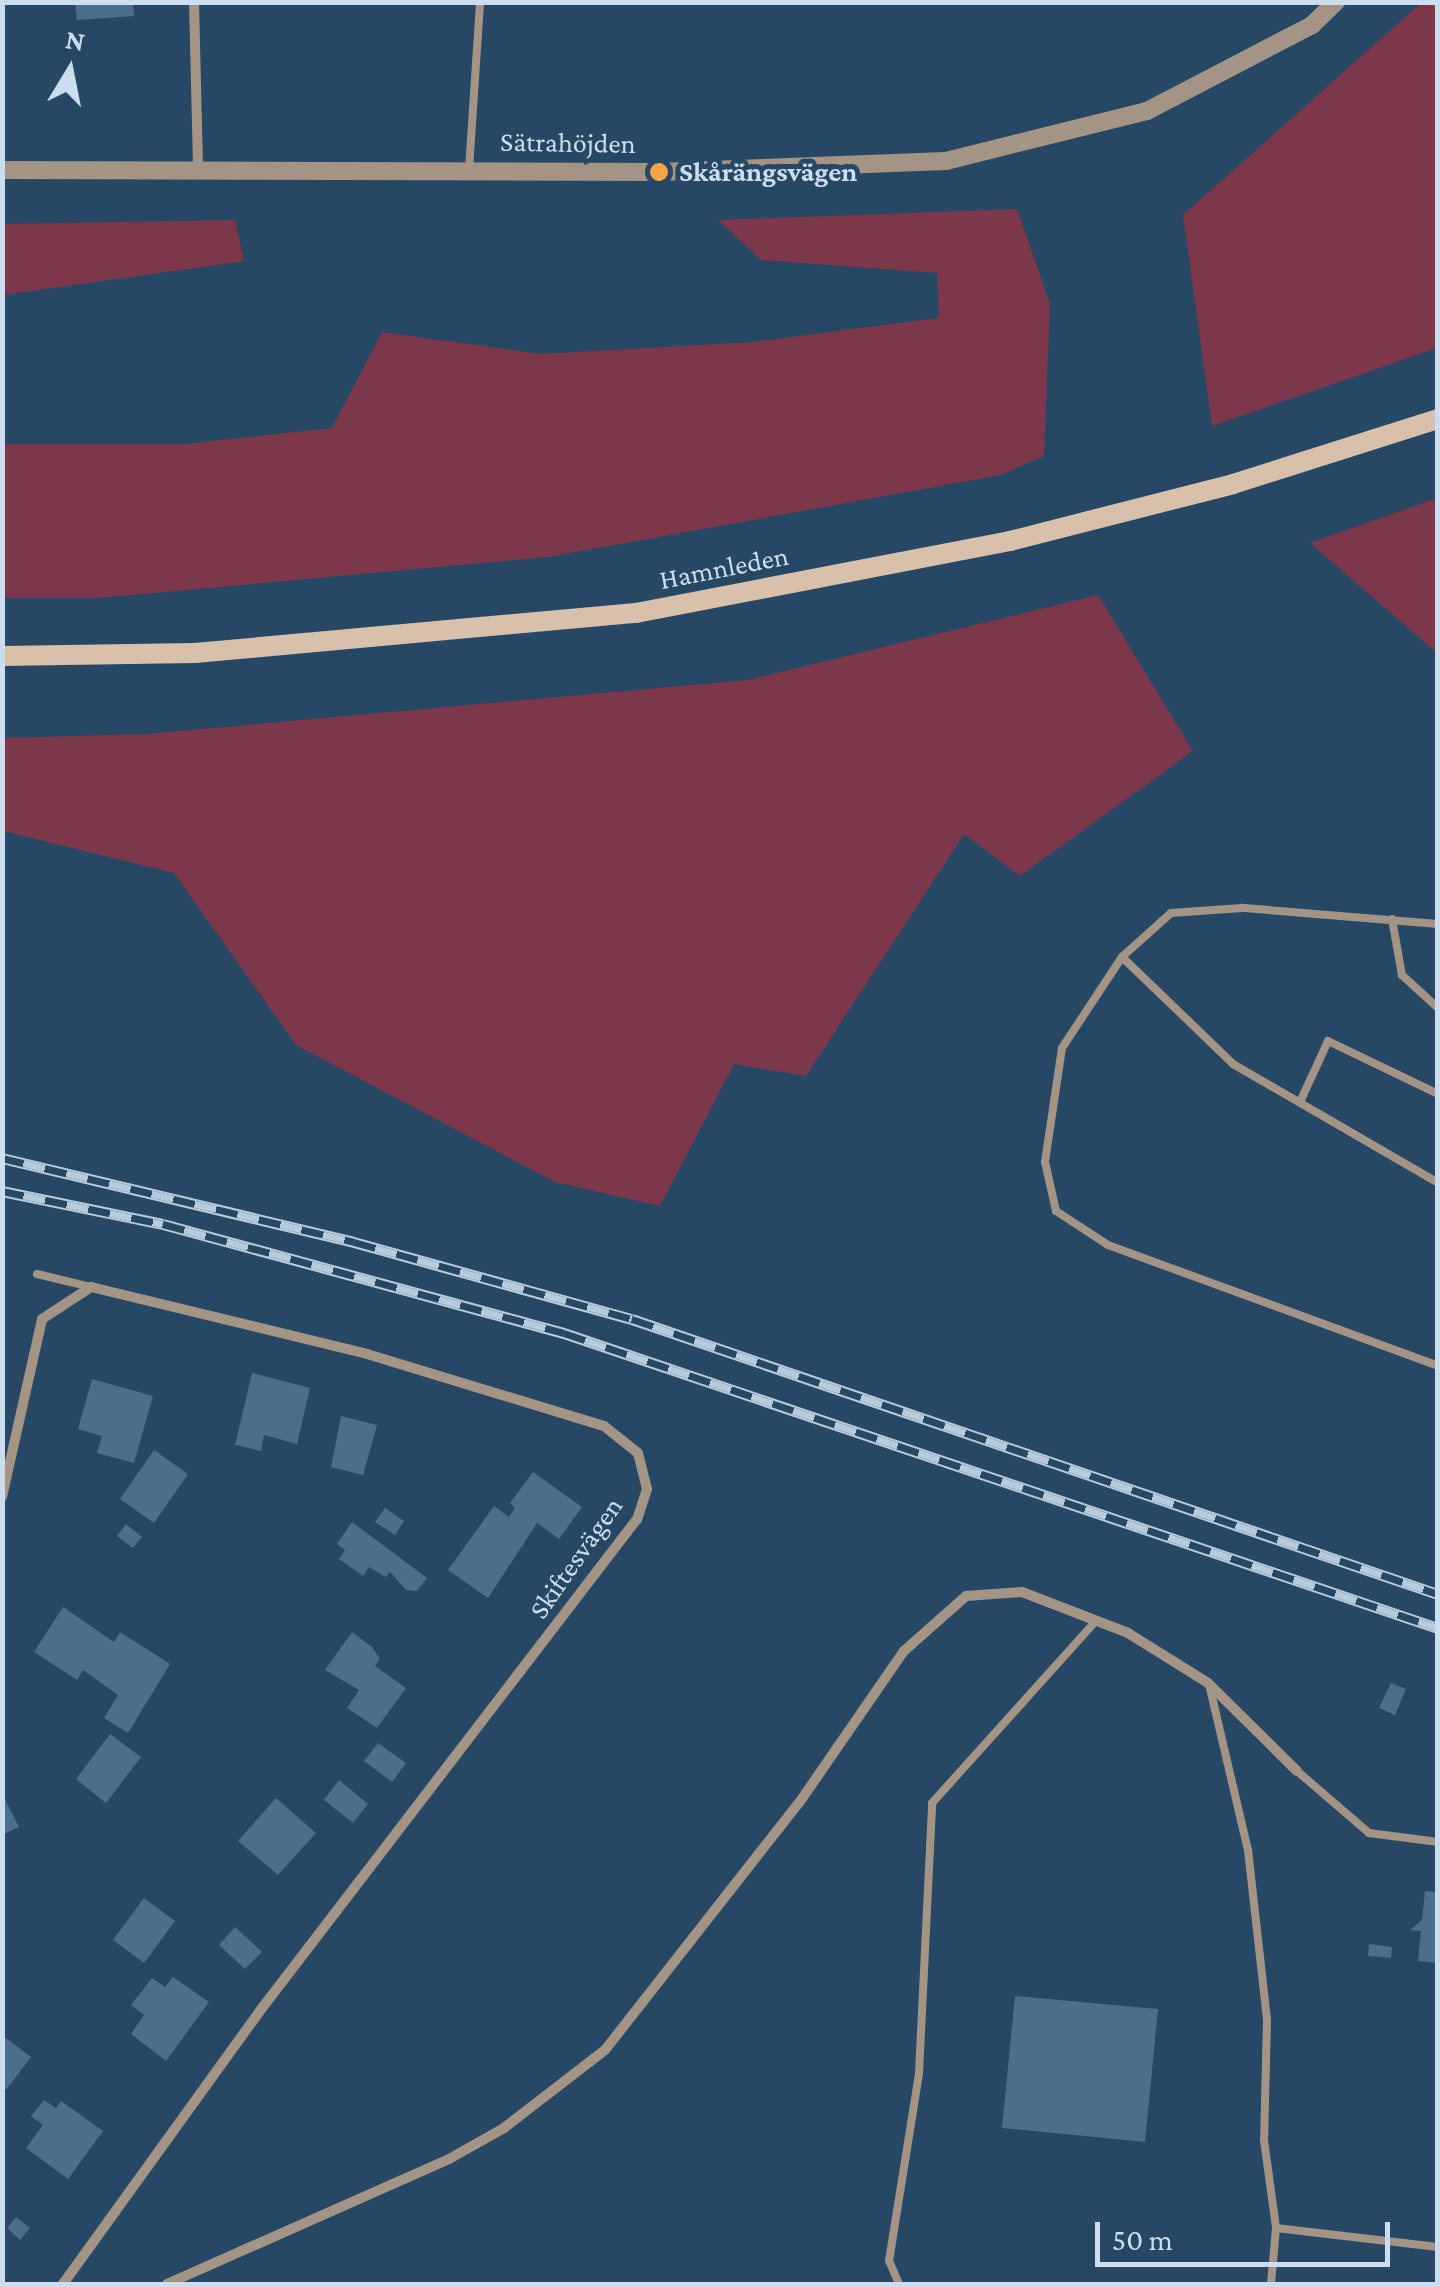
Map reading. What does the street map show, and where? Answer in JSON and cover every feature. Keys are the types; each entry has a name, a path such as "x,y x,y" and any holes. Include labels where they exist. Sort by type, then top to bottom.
{"main road":[{"name":"Hamnleden","path":"2,656 194,653 636,613 1010,541 1233,484 1438,419"}],"street":[{"path":"194,2 198,170"},
{"name":"Sätrahöjden","path":"2,170 678,172 946,161 1147,111 1312,25 1336,2"},
{"path":"2,1496 42,1319 90,1287"},
{"name":"Skiftesvägen","path":"63,2284 262,2008 637,1519 646,1490 638,1453 604,1426 367,1354 90,1287"},
{"path":"167,2284 449,2160 504,2128 605,2050 799,1803 904,1651 966,1596 1022,1592 1096,1621 1208,1683 1297,1771"}],"lane":[{"path":"469,169 480,2"},
{"path":"1438,924 1242,908 1171,912 1122,957 1062,1048 1046,1162 1056,1211 1108,1245 1438,1366"},
{"path":"1392,919 1402,975 1438,1008"},
{"path":"1122,957 1232,1064 1438,1183"},
{"path":"1300,1102 1328,1041 1438,1094"},
{"path":"37,1274 90,1287"},
{"path":"899,2284 889,2261 919,2073 932,1804 1096,1621"},
{"path":"1208,1683 1248,1850 1267,2020 1264,2140 1276,2228 1271,2284"},
{"path":"1297,1771 1369,1833 1438,1842"},
{"path":"1276,2228 1438,2247"}],"shaded area":[{"path":"1421,3 1438,3 1437,348 1212,426 1183,215"},
{"path":"1017,209 1050,304 1044,456 1001,475 548,557 99,598 3,598 3,444 186,444 332,428 382,332 541,354 753,342 939,318 937,273 761,260 718,220"},
{"path":"235,220 244,261 3,295 3,224"},
{"path":"1438,498 1437,653 1310,543"},
{"path":"1098,595 1193,751 1020,876 964,834 806,1076 734,1064 660,1206 555,1182 296,1045 174,873 3,831 3,738 146,734 748,680"}],"building":[{"path":"75,2 133,2 134,16 77,20"},
{"path":"252,1373 310,1388 297,1444 264,1435 261,1451 235,1445"},
{"path":"92,1379 153,1396 134,1463 97,1453 102,1436 78,1429"},
{"path":"341,1416 377,1425 363,1475 331,1467"},
{"path":"154,1450 188,1474 154,1523 120,1499"},
{"path":"533,1472 582,1507 559,1539 537,1523 488,1598 448,1570 494,1506 509,1517 515,1508 510,1503"},
{"path":"385,1508 404,1521 395,1535 375,1522"},
{"path":"352,1522 427,1578 417,1591 406,1590 390,1572 386,1577 369,1567 363,1576 339,1559 345,1550 337,1544"},
{"path":"126,1524 142,1537 133,1548 117,1536"},
{"path":"63,1607 114,1642 120,1632 170,1664 128,1733 104,1718 118,1695 83,1670 77,1680 34,1652"},
{"path":"352,1632 372,1647 380,1659 375,1666 406,1688 377,1728 347,1708 359,1690 325,1670"},
{"path":"1391,1683 1406,1689 1395,1715 1379,1708"},
{"path":"110,1734 141,1757 106,1803 76,1779"},
{"path":"378,1743 406,1763 392,1782 364,1761"},
{"path":"339,1780 368,1804 353,1823 324,1800"},
{"path":"2,1793 19,1827 2,1835"},
{"path":"276,1798 316,1833 278,1875 238,1841"},
{"path":"1425,1891 1438,1892 1438,1963 1418,1961 1421,1931 1410,1930 1422,1920"},
{"path":"144,1898 175,1921 144,1963 113,1940"},
{"path":"235,1927 262,1952 245,1969 219,1945"},
{"path":"1369,1944 1392,1947 1391,1958 1368,1956"},
{"path":"173,1977 209,2002 166,2061 131,2034 144,2015 131,2005 152,1978 165,1987"},
{"path":"1015,1996 1158,2009 1145,2142 1002,2128"},
{"path":"2,2035 31,2057 6,2090 2,2087"},
{"path":"44,2100 56,2108 61,2101 103,2131 68,2179 26,2148 43,2125 31,2116"},
{"path":"16,2217 30,2228 20,2240 7,2228"}],"railway":[{"path":"2,1158 354,1242 632,1319 1438,1594"},
{"path":"2,1191 163,1224 564,1333 1438,1628"}],"place":[{"name":"Skårängsvägen","path":"659,172"}]}
